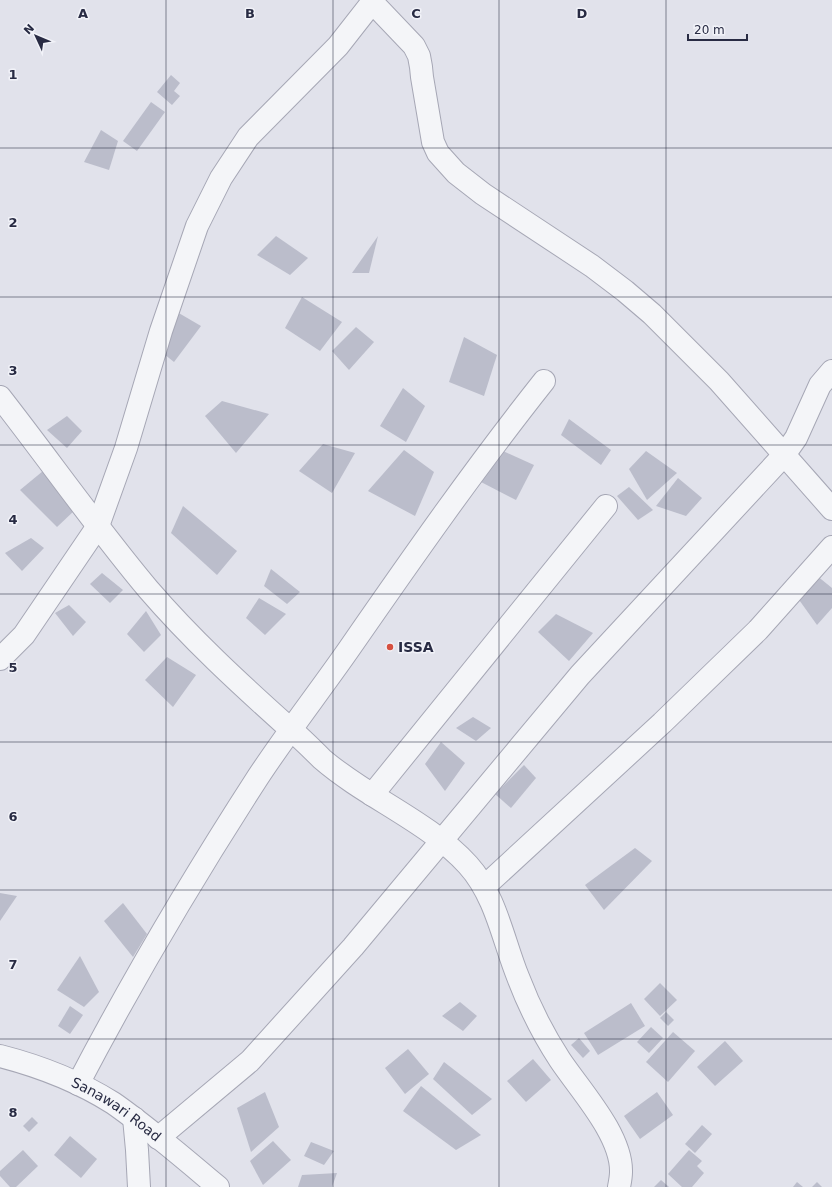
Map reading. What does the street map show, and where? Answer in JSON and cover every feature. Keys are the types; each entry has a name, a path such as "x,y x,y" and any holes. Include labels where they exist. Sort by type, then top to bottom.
{"street":[{"path":"0,660 24,635 98,526 126,448 161,331 196,226 221,178 248,137 338,46 373,1 414,46 419,56 433,142 438,153 456,173 483,194 592,266 652,314 719,381 832,509"},
{"path":"158,1138 250,1061 353,947 580,675 784,455 796,438 820,386 832,371"},
{"path":"78,1084 133,983 184,897 228,825 291,729 317,695 465,484 544,381"},
{"path":"0,397 98,526 150,591 182,626 241,684 323,760 372,795 442,840 468,865 485,886 526,1000 561,1061 602,1120 614,1141 620,1158 621,1172 619,1187"},
{"path":"372,795 606,506"},
{"path":"485,886 662,723 758,630 832,547"},
{"name":"Sanawari Road","path":"0,1056 32,1065 56,1074 78,1084 112,1103 134,1118 218,1187"},
{"path":"134,1118 139,1187"}],"building":[{"path":"171,75 180,83 174,91 180,96 172,105 157,92"},
{"path":"151,102 165,112 137,151 123,141"},
{"path":"101,130 118,141 109,170 84,162"},
{"path":"276,236 308,258 290,275 257,255"},
{"path":"378,236 369,273 352,273"},
{"path":"302,297 342,322 320,351 285,328"},
{"path":"177,312 201,326 174,362 159,350"},
{"path":"356,327 374,342 349,370 332,351"},
{"path":"464,337 497,355 484,396 449,382"},
{"path":"403,388 425,406 406,442 380,426"},
{"path":"222,401 269,414 236,453 205,416"},
{"path":"67,416 82,431 67,448 47,430"},
{"path":"569,419 611,450 601,465 561,435"},
{"path":"323,444 355,453 332,493 299,471"},
{"path":"404,450 434,472 415,516 368,491"},
{"path":"503,451 534,465 516,500 481,482"},
{"path":"646,451 677,473 647,500 629,469"},
{"path":"43,471 75,510 57,527 20,490"},
{"path":"678,478 702,498 686,516 656,506"},
{"path":"629,487 653,510 638,520 617,496"},
{"path":"183,506 237,551 217,575 171,533"},
{"path":"31,538 44,548 22,571 5,553"},
{"path":"271,569 300,592 287,604 264,586"},
{"path":"811,571 832,588 832,608 817,625 797,597"},
{"path":"102,573 123,590 110,603 90,584"},
{"path":"259,598 286,614 265,635 246,618"},
{"path":"69,605 86,622 73,636 55,613"},
{"path":"146,611 161,635 144,652 127,634"},
{"path":"556,614 593,633 569,661 538,632"},
{"path":"167,657 196,675 173,707 145,680"},
{"path":"473,717 491,728 476,741 456,728"},
{"path":"441,742 465,763 445,791 425,764"},
{"path":"524,765 536,778 511,808 495,794"},
{"path":"635,848 652,861 604,910 585,885"},
{"path":"0,893 17,896 0,921"},
{"path":"123,903 147,934 133,957 104,921"},
{"path":"80,956 99,992 84,1007 57,990"},
{"path":"660,983 677,1000 660,1016 644,999"},
{"path":"460,1002 477,1016 463,1031 442,1016"},
{"path":"631,1003 645,1026 598,1055 584,1033"},
{"path":"70,1006 83,1015 70,1034 58,1026"},
{"path":"666,1012 674,1020 668,1026 660,1018"},
{"path":"651,1027 663,1038 649,1053 637,1042"},
{"path":"673,1032 695,1051 668,1082 646,1062"},
{"path":"579,1038 590,1051 583,1058 571,1045"},
{"path":"725,1041 743,1061 715,1086 697,1067"},
{"path":"408,1049 429,1074 405,1094 385,1068"},
{"path":"533,1059 551,1080 526,1102 507,1081"},
{"path":"444,1062 492,1099 472,1115 433,1079"},
{"path":"421,1086 481,1135 456,1150 403,1111"},
{"path":"265,1092 279,1127 251,1152 237,1108"},
{"path":"657,1092 673,1115 640,1139 624,1116"},
{"path":"32,1117 38,1123 29,1132 23,1126"},
{"path":"702,1125 712,1134 695,1153 685,1144"},
{"path":"70,1136 97,1159 81,1178 54,1155"},
{"path":"273,1141 291,1160 263,1185 250,1161"},
{"path":"311,1142 334,1151 324,1165 304,1156"},
{"path":"23,1150 38,1166 16,1187 10,1187 0,1176 0,1171"},
{"path":"689,1150 702,1161 697,1166 704,1173 692,1187 682,1187 668,1174"},
{"path":"337,1173 332,1187 298,1187 302,1175"},
{"path":"661,1180 669,1187 654,1187"},
{"path":"797,1182 803,1187 793,1187"},
{"path":"817,1182 822,1187 812,1187"}],"place":[{"name":"ISSA","path":"390,647"}]}
